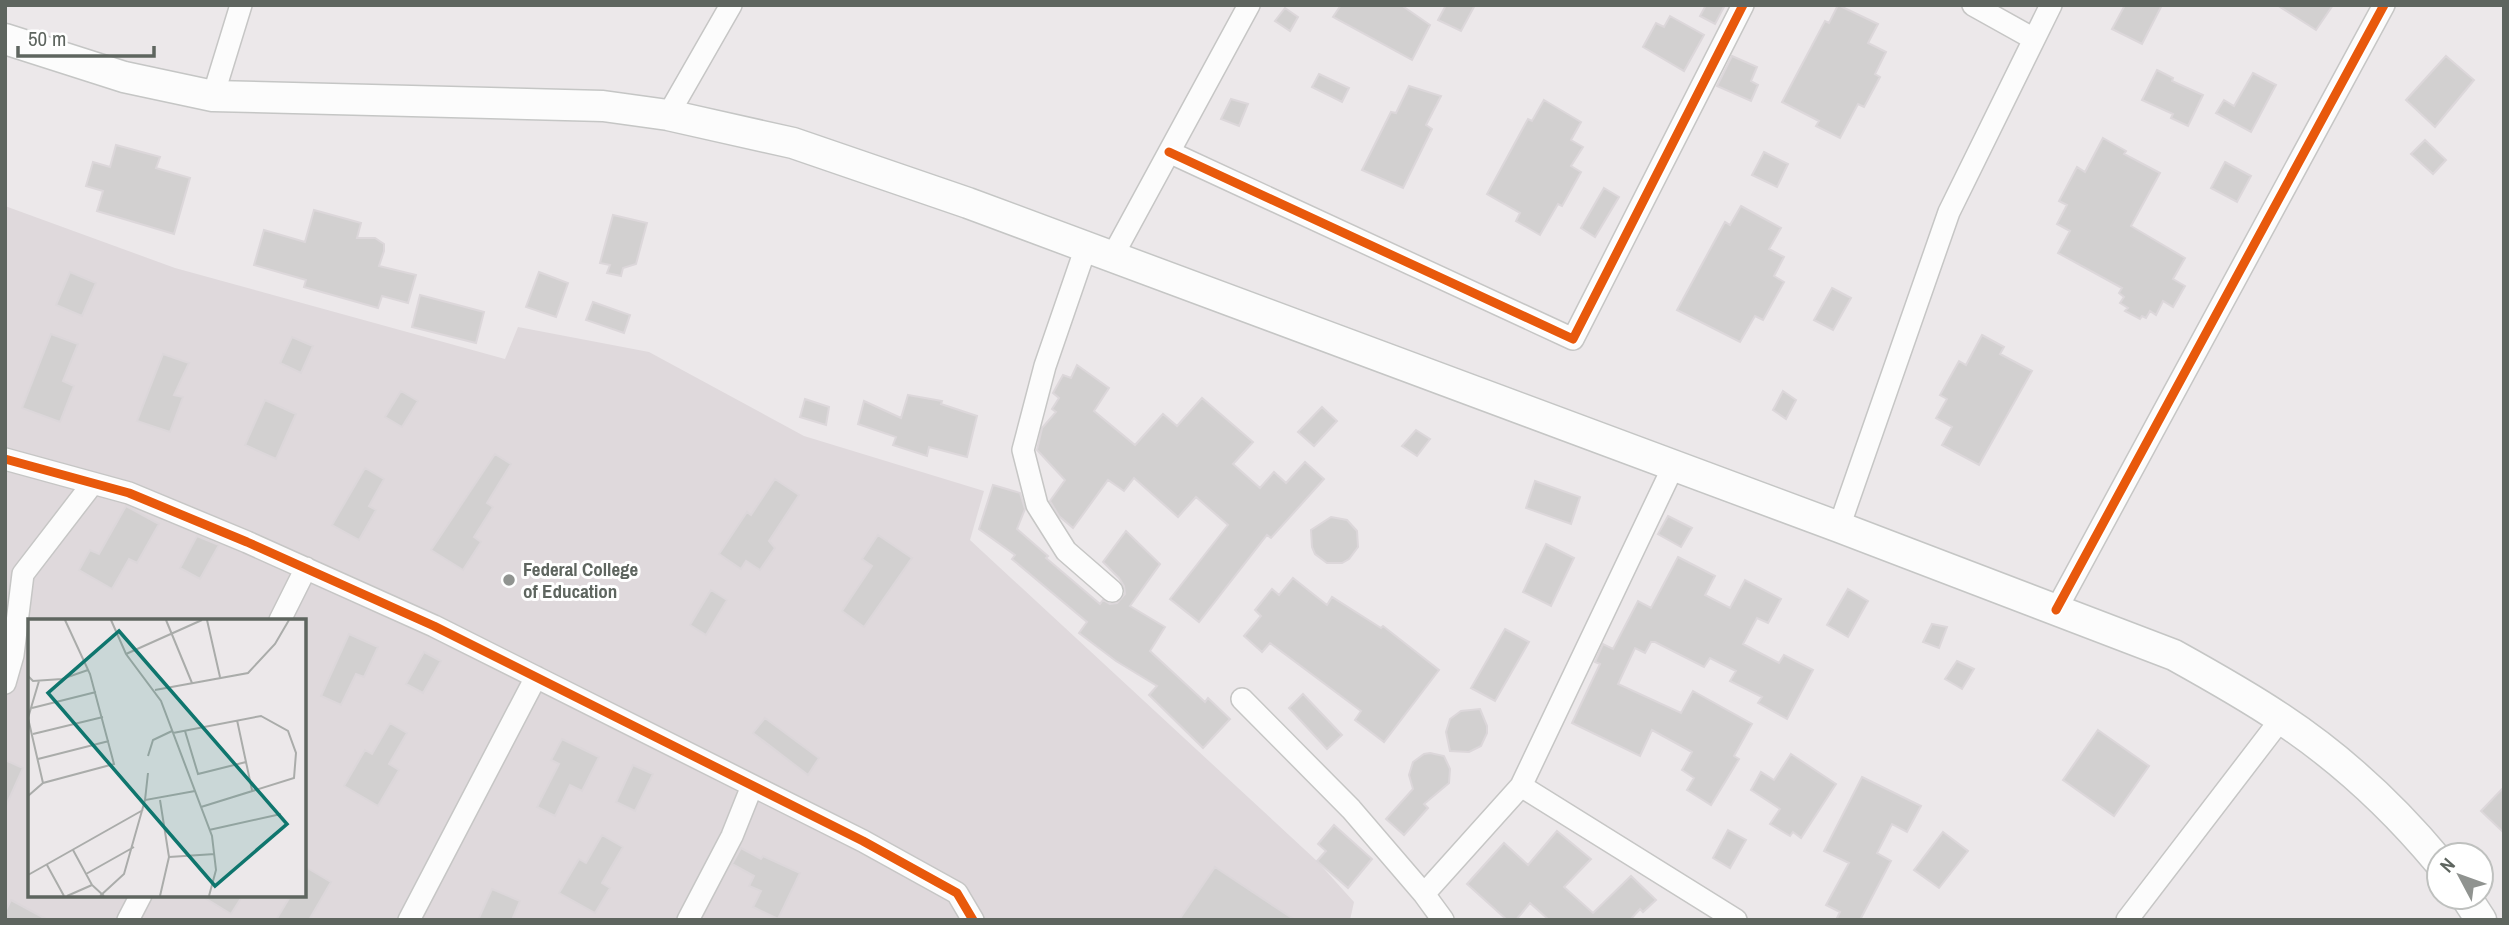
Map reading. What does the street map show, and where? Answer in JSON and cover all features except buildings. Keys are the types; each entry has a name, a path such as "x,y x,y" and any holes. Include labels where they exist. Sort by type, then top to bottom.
{"main road":[{"path":"5,40 124,77 213,96 603,106 668,115 816,150 1099,252 1839,527 2174,655 2281,719 2328,755 2397,815 2425,846"}],"street":[{"path":"213,96 241,5"},
{"path":"668,115 732,5"},
{"path":"1112,591 1066,551 1037,505 1023,450 1045,366 1099,252 1169,152 1249,5"},
{"path":"1169,152 1573,339 1743,5"},
{"path":"1973,5 2034,39"},
{"path":"1839,527 1949,212 2051,5"},
{"path":"2056,610 2384,5"},
{"path":"5,459 129,493 434,626 863,841 957,893 973,920"},
{"path":"1424,894 1521,786 1672,467"},
{"path":"5,683 13,655 23,575 93,483"},
{"path":"281,619 306,568"},
{"path":"408,920 536,677"},
{"path":"1242,699 1351,809 1443,920"},
{"path":"2127,920 2281,719"},
{"path":"688,920 732,836 752,786"},
{"path":"1521,786 1736,920"},
{"path":"128,920 140,897"}],"shaded area":[{"name":"Federal College of Education","path":"5,206 175,268 505,359 518,327 649,352 804,436 984,491 970,540 1317,861 1354,902 1350,920 5,920"}],"cycle path":[{"path":"1169,152 1573,339 1743,5"},
{"path":"2056,610 2384,5"},
{"path":"5,459 129,493 247,542 434,626 863,841 957,893 973,920"}],"place":[{"name":"Federal College of Education","path":"509,580"}]}
